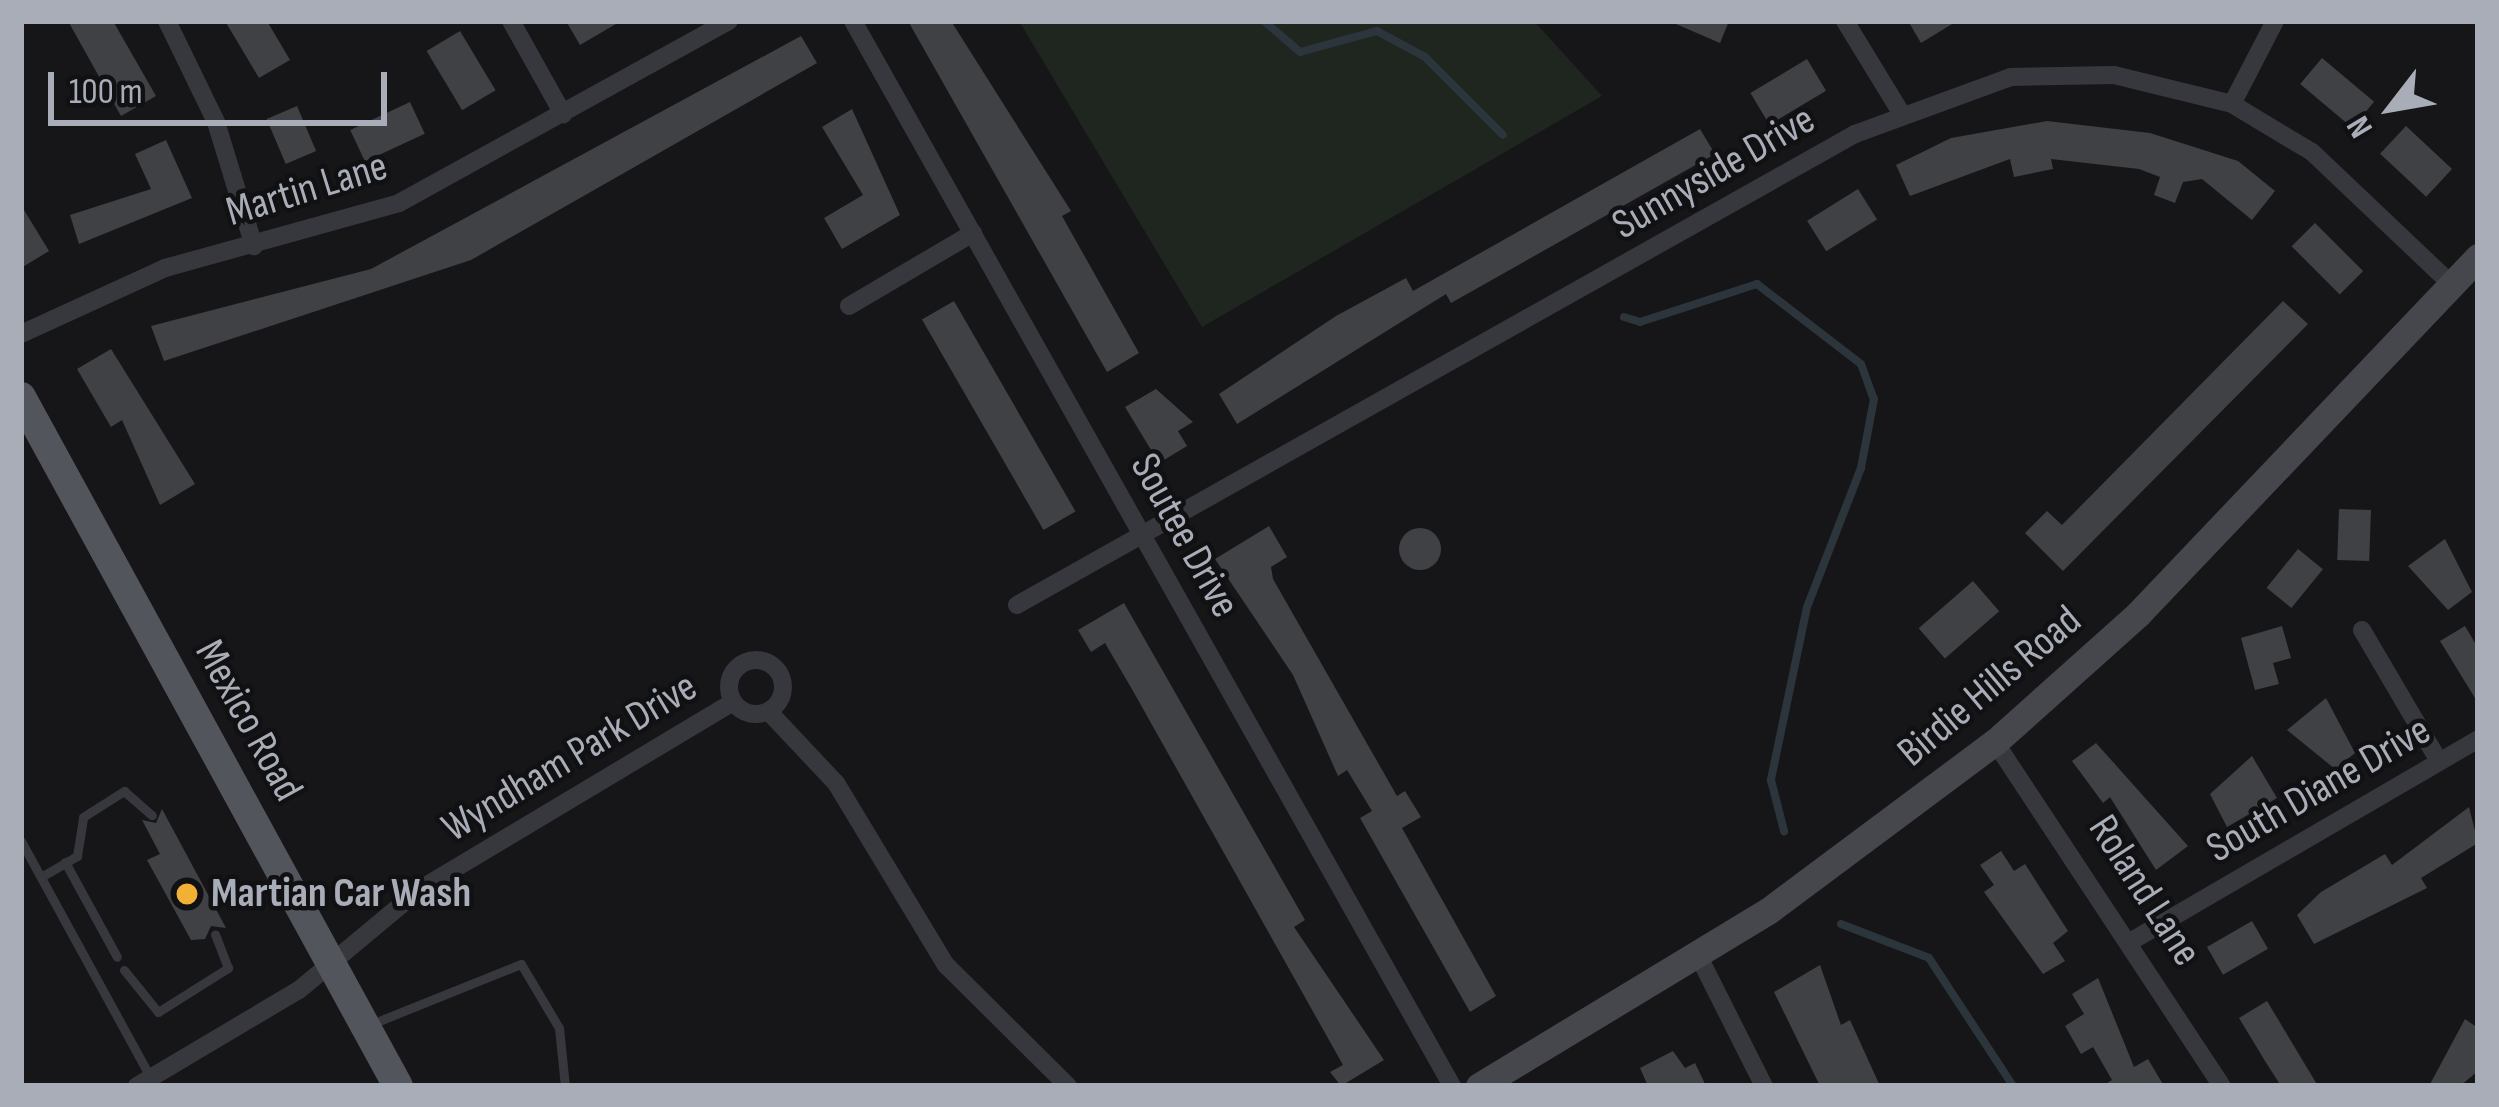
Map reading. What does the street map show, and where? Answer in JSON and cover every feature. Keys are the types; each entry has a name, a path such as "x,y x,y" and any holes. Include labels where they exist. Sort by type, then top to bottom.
{"main road":[{"name":"Birdie Hills Road","path":"1479,1086 1698,955 1995,742 2138,614 2478,257"},
{"name":"Mexico Road","path":"21,397 398,1086"}],"street":[{"path":"167,21 216,122 254,246"},
{"path":"511,21 563,114"},
{"name":"Martin Lane","path":"21,334 131,280 399,203 728,21"},
{"name":"Soutee Drive","path":"853,21 1452,1086"},
{"path":"1845,21 1900,111"},
{"path":"2232,104 2275,21"},
{"name":"Sunnyside Drive","path":"1017,605 1900,111 2011,77 2074,74 2232,104 2312,152 2452,285"},
{"path":"849,306 973,233"},
{"path":"2362,630 2439,761"},
{"name":"Wyndham Park Drive","path":"733,702 731,676 760,660 784,682 769,712"},
{"name":"Wyndham Park Drive","path":"144,1082 330,961 419,890 733,702 769,712 836,783 946,965 1068,1086"},
{"name":"South Diane Drive","path":"2135,939 2478,739"},
{"name":"Roland Lane","path":"1995,742 2135,939 2222,1086"},
{"path":"1698,955 1764,1086"}],"lane":[{"path":"41,877 77,856 83,817 124,791 152,815"},
{"path":"21,842 144,1082"},
{"path":"65,862 117,957"},
{"path":"124,970 158,1012 228,968 215,934"},
{"path":"366,1027 520,964 570,1059 565,1086"}],"shaded area":[{"path":"1019,21 1534,21 1602,96 1202,327"}],"building":[{"path":"68,21 113,21 156,96 121,116"},
{"path":"225,21 267,21 290,60 259,78"},
{"path":"566,21 621,21 580,45"},
{"path":"908,21 951,21 1071,211 1062,216 1139,353 1107,372"},
{"path":"1669,21 1729,21 1720,43"},
{"path":"1908,21 1957,21 1921,43"},
{"path":"460,31 496,90 462,110 427,51"},
{"path":"801,36 817,63 471,260 164,361 151,326 371,269"},
{"path":"2322,58 2374,102 2352,128 2300,84"},
{"path":"1807,59 1826,91 1769,125 1750,93"},
{"path":"410,102 425,134 365,162 350,130"},
{"path":"297,106 316,151 286,164 267,119"},
{"path":"852,109 900,215 842,249 824,218 863,195 822,127"},
{"path":"2047,121 2150,133 2238,161 2275,191 2252,220 2202,179 2183,182 2175,203 2154,195 2160,177 2139,169 2051,159 2053,169 2014,177 2010,159 1910,196 1896,165 1951,138"},
{"path":"2406,126 2452,169 2426,197 2380,154"},
{"path":"1700,129 1715,154 1451,303 1446,294 1237,424 1219,394 1336,316 1406,278 1413,291"},
{"path":"166,140 192,198 79,244 70,215 151,189 135,154"},
{"path":"1858,189 1877,220 1826,251 1807,221"},
{"path":"21,205 49,251 21,268"},
{"path":"2315,223 2363,271 2340,294 2292,246"},
{"path":"954,301 1076,511 1043,530 922,320"},
{"path":"2283,301 2308,324 2063,571 2025,533 2047,511 2062,525"},
{"path":"111,349 195,484 160,505 122,420 111,427 77,369"},
{"path":"1156,389 1193,422 1178,431 1187,446 1159,463 1125,407"},
{"path":"2339,509 2371,510 2369,561 2337,560"},
{"path":"1269,526 1287,557 1271,567 1273,579 1397,796 1405,791 1421,817 1402,828 1496,996 1470,1012 1360,818 1372,811 1347,770 1338,776 1293,675 1215,559"},
{"path":"1420,528 1434,535 1441,549 1434,563 1420,570 1406,563 1399,549 1406,535"},
{"path":"2445,539 2472,592 2448,610 2408,566"},
{"path":"2298,549 2323,569 2291,608 2267,588"},
{"path":"1973,581 1999,611 1945,658 1919,628"},
{"path":"1124,603 1305,920 1294,927 1384,1060 1341,1086 1330,1072 1343,1065 1133,691 1105,643 1091,652 1078,630"},
{"path":"2282,626 2291,658 2273,663 2279,684 2255,690 2241,638"},
{"path":"2465,626 2478,648 2478,703 2440,641"},
{"path":"2326,698 2355,753 2335,769 2287,730"},
{"path":"2096,743 2188,846 2156,870 2110,797 2103,803 2072,761"},
{"path":"2252,756 2277,798 2227,827 2210,794"},
{"path":"2469,807 2478,843 2421,878 2427,888 2314,944 2297,915 2321,892 2385,854 2392,865"},
{"name":"Martian Car Wash","path":"162,809 226,928 211,926 205,939 191,940 147,860 160,854 142,820 156,823"},
{"path":"2001,851 2014,871 2025,864 2068,931 2053,943 2065,961 2043,974 1984,892 1994,885 1980,865"},
{"path":"2252,921 2268,949 2223,975 2207,947"},
{"path":"1820,965 1841,1025 1850,1020 1880,1086 1820,1086 1774,992"},
{"path":"2098,978 2134,1067 2148,1059 2164,1086 2102,1086 2112,1080 2093,1047 2081,1054 2065,1026 2084,1014 2072,994"},
{"path":"2267,1001 2318,1086 2281,1086 2239,1018"},
{"path":"2465,1019 2478,1028 2478,1071 2460,1086 2429,1086"},
{"path":"1673,1051 1685,1068 1695,1063 1706,1086 1648,1086 1640,1068"}],"waterway":[{"path":"1264,21 1300,52 1377,31 1425,57 1503,135"},
{"path":"1624,317 1640,322 1757,284 1861,364 1874,399 1861,468 1807,607 1771,780 1784,831"},
{"path":"1841,924 1929,958 2013,1086"}],"place":[{"name":"Martian Car Wash","path":"187,894"}]}
